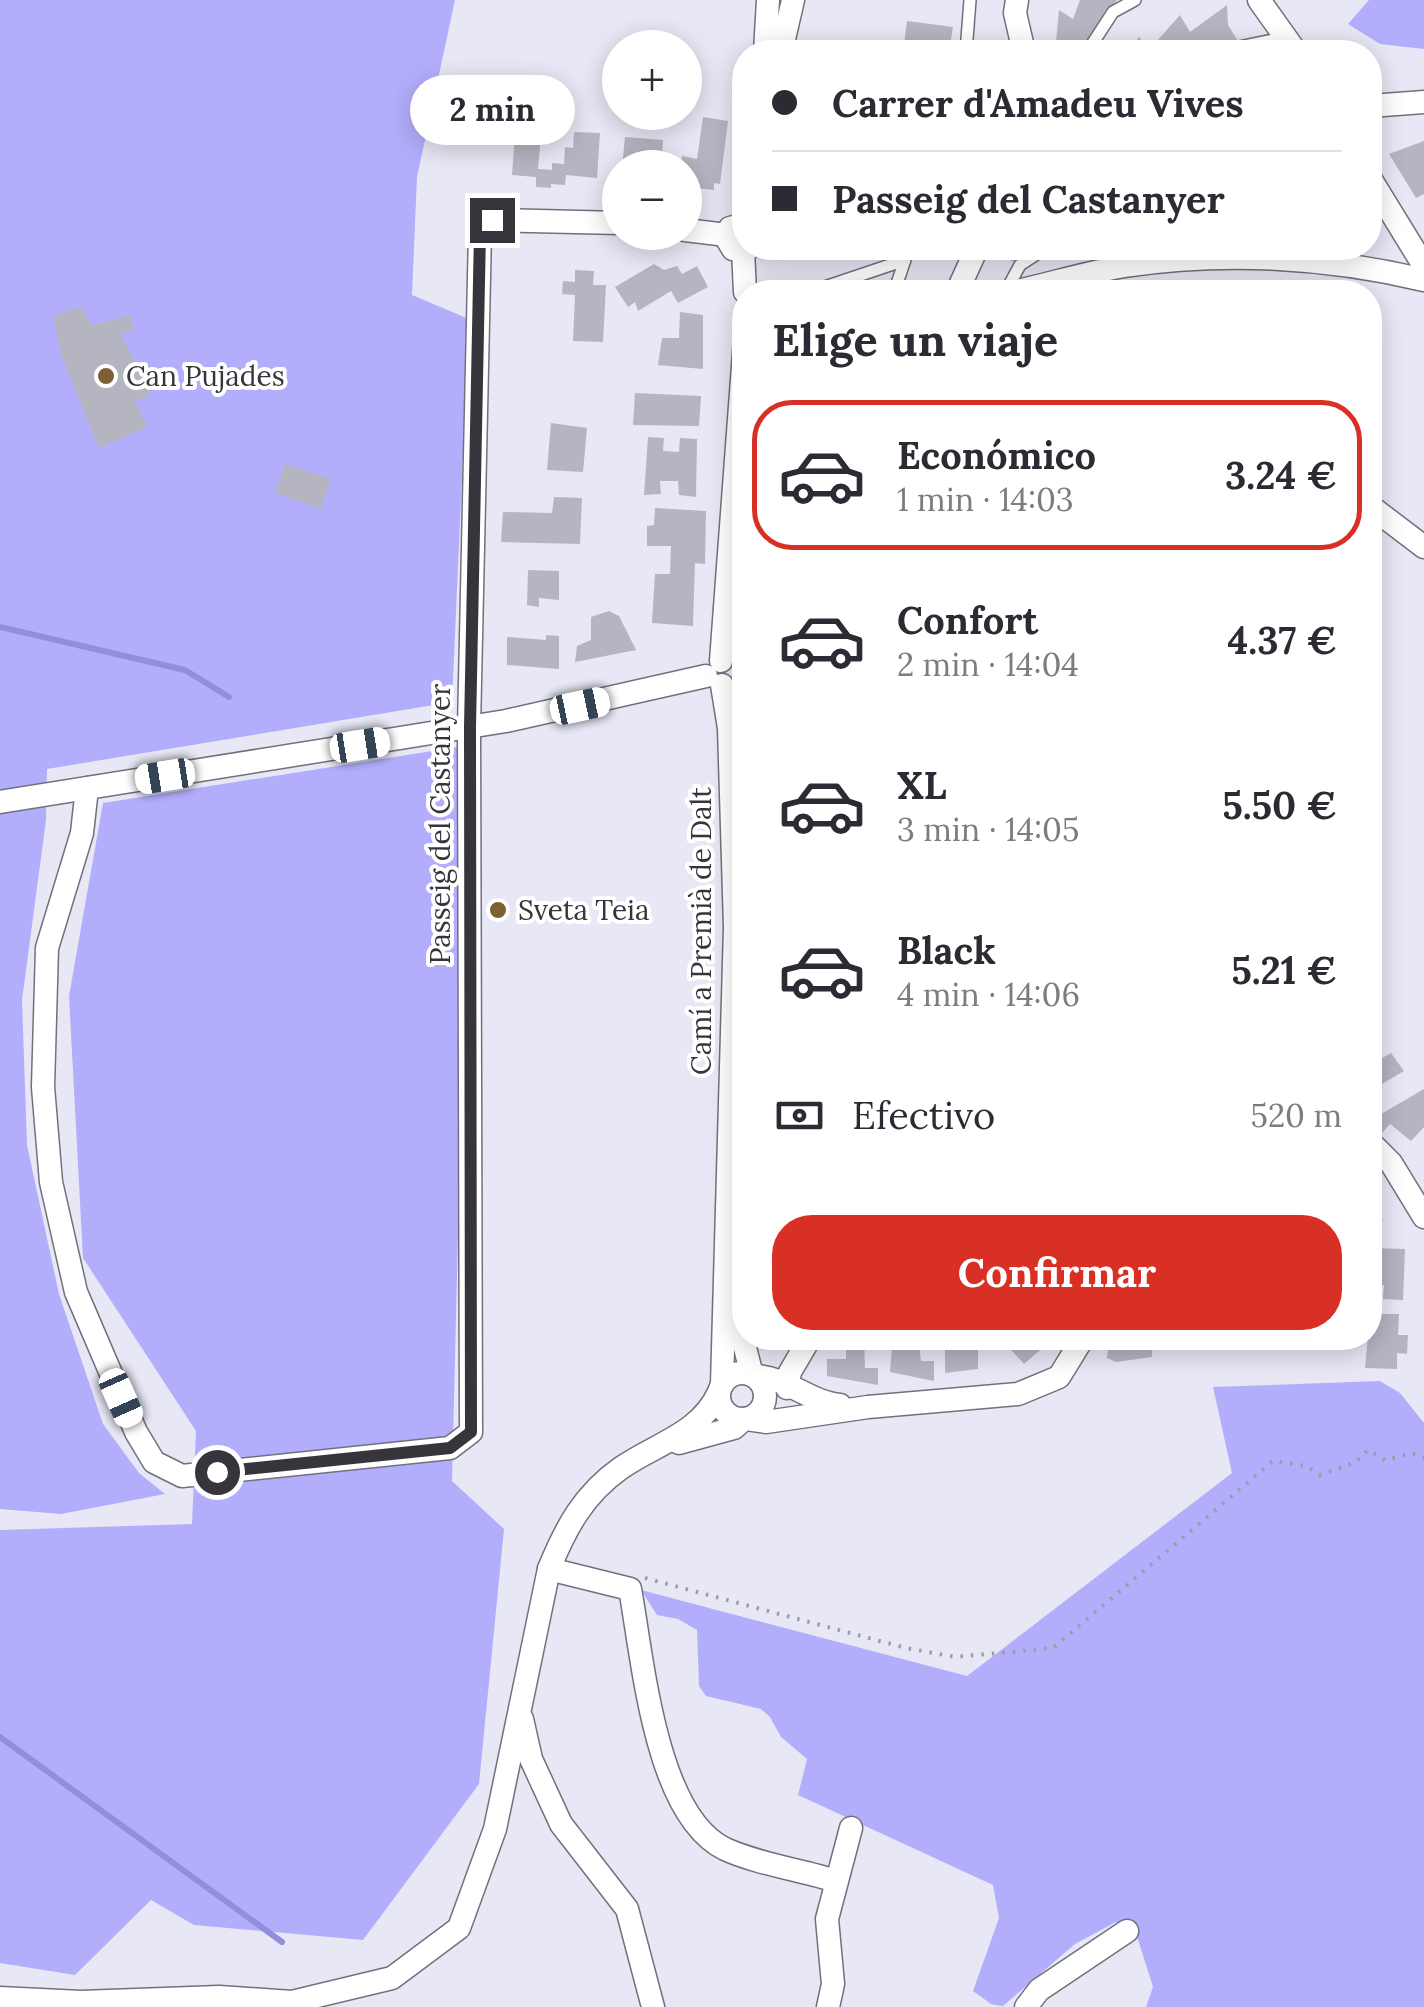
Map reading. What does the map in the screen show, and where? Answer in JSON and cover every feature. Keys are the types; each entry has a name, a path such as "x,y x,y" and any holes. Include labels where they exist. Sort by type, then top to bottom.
{"street":[{"path":"765,40 768,0"},
{"path":"784,40 792,0"},
{"path":"1018,0 1023,40"},
{"path":"1259,0 1288,40"},
{"path":"1382,105 1424,102"},
{"path":"1382,198 1424,266"},
{"name":"Passeig del Castanyer","path":"87,788 82,834 47,948 43,1086 51,1182 76,1292 136,1432 154,1462 182,1476 450,1448 471,1432 470,727 480,232 492,220 602,223"},
{"path":"702,230 732,231"},
{"path":"1063,280 1158,260"},
{"path":"1298,260 1378,269 1424,280"},
{"path":"1382,515 1424,547"},
{"name":"Camí a Premià de Dalt","path":"732,545 726,640 716,674 727,715 732,834"},
{"path":"0,802 470,727 716,674"},
{"path":"1382,1154 1424,1217"},
{"name":"Camí a Premià de Dalt","path":"720,1389 732,1238"},
{"name":"Camí a Premià de Dalt","path":"728,1278 732,1293"},
{"name":"Camí a Premià de Dalt","path":"747,1350 754,1376"},
{"path":"787,1388 790,1372 803,1350"},
{"path":"720,1389 726,1412 766,1422 868,1407 1018,1394 1059,1376 1075,1350"},
{"path":"0,1998 81,2002 218,1998 295,2005 392,1978 459,1928 496,1829 547,1576 578,1508 620,1469 695,1426 710,1411 720,1389 733,1374 767,1376 810,1399 868,1407"},
{"path":"656,1449 734,1428 764,1404 765,1389 754,1376"},
{"path":"547,1576 630,1589 672,1787 701,1833 726,1849 836,1881"},
{"path":"519,1709 531,1759 561,1824 626,1909 653,2007"},
{"path":"828,2007 833,1984 827,1919 851,1828"},
{"path":"1026,2007 1039,1990 1127,1931"}],"lane":[{"path":"967,40 970,0"},
{"path":"1095,40 1113,12 1134,0"},
{"path":"846,280 905,260"},
{"path":"1014,280 1020,265 1028,260"},
{"path":"727,715 732,720"}],"path":[{"path":"630,1589 644,1578 906,1648 955,1657 1007,1656 1054,1648 1273,1462 1306,1466 1320,1474 1356,1462 1368,1450 1385,1460 1410,1454 1424,1458"}],"shaded area":[{"path":"0,0 455,0 417,177 412,295 469,319 452,702 47,769 46,820 22,1000 27,1145 59,1294 103,1424 139,1473 165,1494 61,1514 0,1509"},
{"path":"1369,0 1424,0 1424,49 1382,44 1382,40 1374,40 1348,24"},
{"path":"470,745 452,1481 504,1529 479,1784 363,1940 194,1925 151,1900 75,1975 0,1963 0,1530 192,1524 196,1431 83,1258 69,996 103,803"},
{"path":"1380,1381 1400,1393 1424,1423 1424,2007 1146,2007 1153,1987 1135,1930 1116,1922 1075,1944 1003,2006 991,2004 973,1991 999,1918 993,1885 798,1795 807,1759 781,1737 761,1709 706,1696 699,1686 697,1630 678,1619 657,1615 641,1590 967,1676 1232,1473 1213,1387"}],"building":[{"path":"1080,0 1117,0 1088,40 1056,40 1059,10 1073,19"},
{"path":"1227,5 1228,25 1237,40 1158,40 1180,15 1190,32"},
{"path":"907,21 953,27 951,40 905,40"},
{"path":"703,117 728,121 720,184 714,183 714,190 702,189 702,150 698,150"},
{"path":"574,132 600,133 597,178 566,175 565,185 551,184 551,188 536,187 536,177 512,175 515,133 541,135 538,169 552,170 552,163 564,164 565,147 573,148"},
{"path":"625,137 663,140 662,150 624,150"},
{"path":"1424,141 1424,194 1416,198 1389,154"},
{"path":"654,264 664,270 677,266 682,274 697,266 708,287 678,303 671,291 638,311 635,302 628,307 615,287"},
{"path":"575,270 594,271 593,285 606,285 603,342 573,341 575,295 562,294 563,281 575,282"},
{"name":"Can Pujades","path":"81,307 92,325 130,315 134,330 121,334 151,395 135,401 147,427 99,448 62,357 53,315"},
{"path":"680,312 703,315 703,369 658,365 662,338 679,338"},
{"path":"635,393 701,396 699,426 633,425"},
{"path":"551,423 587,428 583,472 547,470"},
{"path":"648,437 664,438 663,451 679,452 680,438 697,439 696,497 679,495 678,481 660,481 661,494 644,495"},
{"path":"285,464 331,479 321,509 275,493"},
{"path":"554,497 582,498 580,544 501,542 503,512 552,513"},
{"path":"655,508 706,511 705,564 695,563 693,626 652,623 655,574 670,574 671,546 647,546 647,526 654,525"},
{"path":"528,570 559,571 559,600 539,598 539,607 527,605"},
{"path":"609,611 619,616 636,650 575,662 577,646 591,640 591,617"},
{"path":"546,635 559,636 559,669 507,665 507,637 546,640"},
{"path":"1391,1053 1404,1071 1382,1084 1382,1058"},
{"path":"1424,1089 1424,1127 1411,1141 1390,1124 1382,1133 1382,1114"},
{"path":"1382,1248 1405,1249 1403,1300 1383,1299"},
{"path":"1382,1314 1399,1314 1398,1335 1408,1335 1407,1354 1397,1353 1397,1369 1365,1368 1367,1350 1382,1350"},
{"path":"846,1350 864,1350 865,1368 878,1368 878,1385 827,1376 827,1359 846,1359"},
{"path":"892,1350 920,1350 921,1361 934,1361 934,1381 890,1372"},
{"path":"945,1350 978,1350 978,1369 945,1373"},
{"path":"1011,1350 1040,1350 1024,1364"},
{"path":"1108,1350 1152,1350 1152,1357 1116,1362 1107,1358"}],"waterway":[{"path":"0,627 185,670 229,697"},
{"path":"0,1737 282,1942"}],"place":[{"name":"Can Pujades","path":"106,376"},
{"name":"Sveta Teia","path":"498,910"}],"route":[{"path":"217,1472 450,1448 471,1432 472,550 480,232 492,220"}]}
